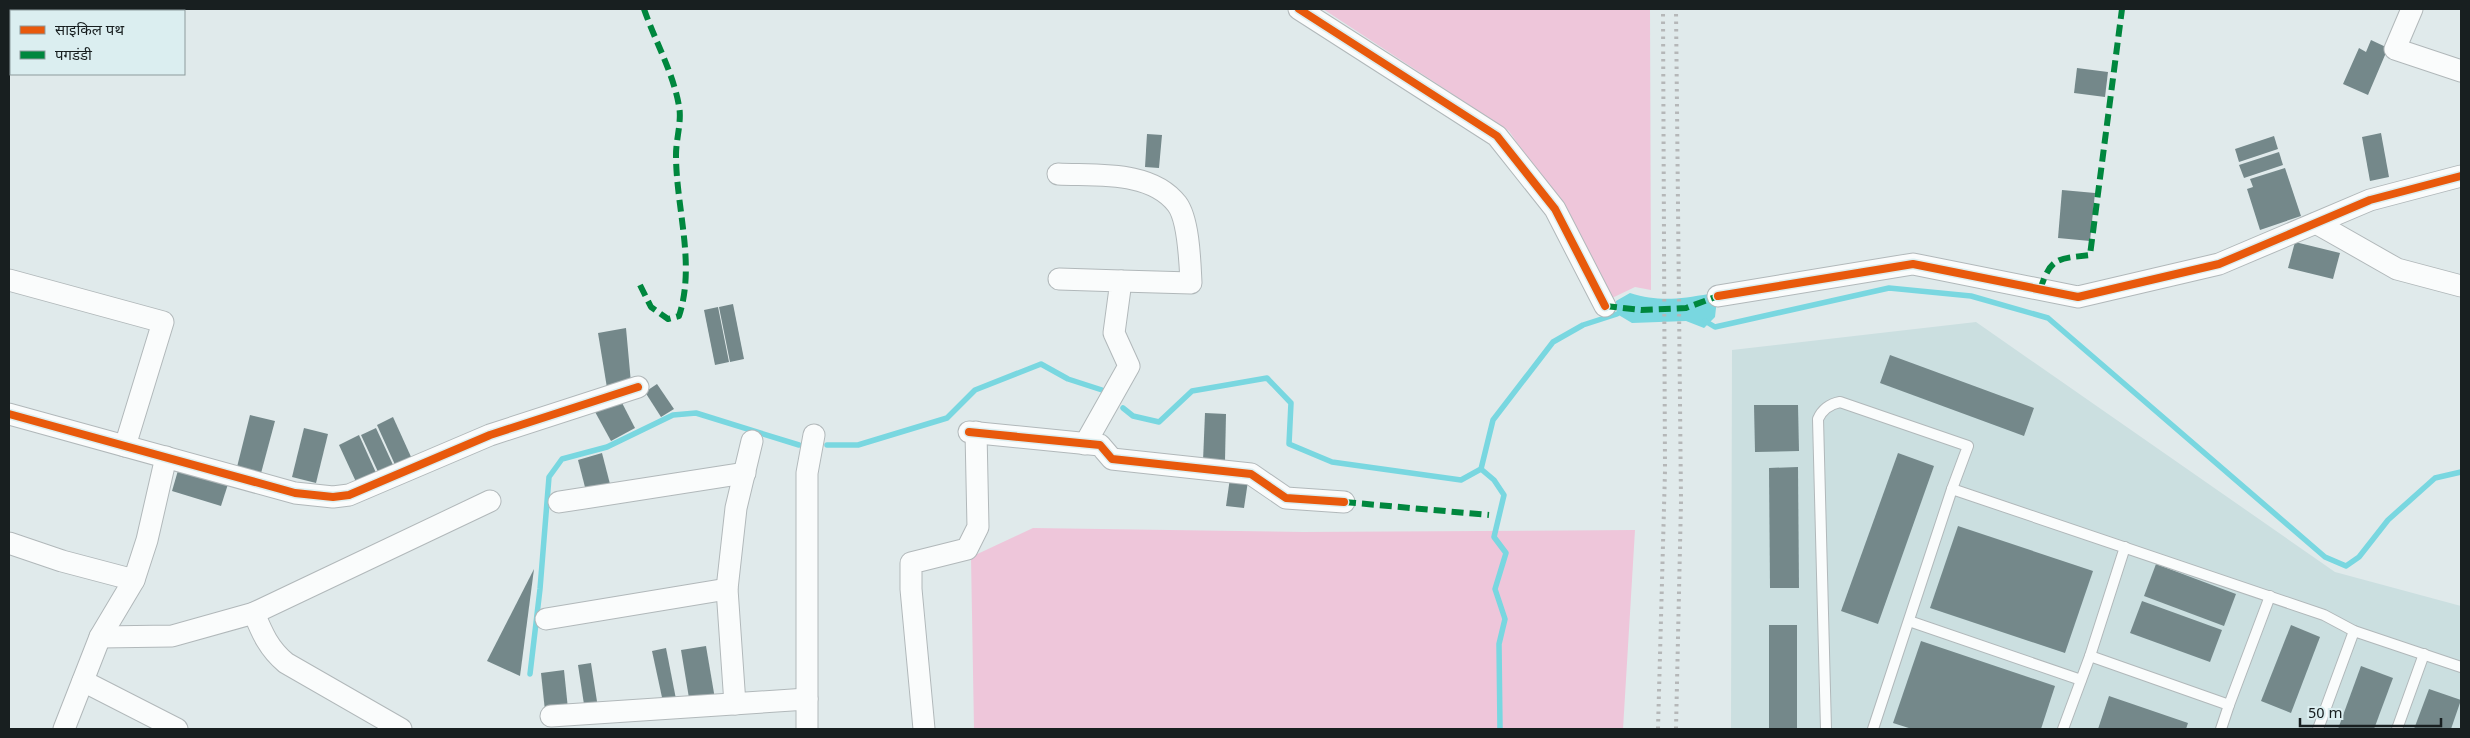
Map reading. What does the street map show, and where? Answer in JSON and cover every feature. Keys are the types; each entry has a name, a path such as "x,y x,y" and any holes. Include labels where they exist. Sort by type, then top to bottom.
{"street":[{"path":"1299,9 1497,136 1554,209 1605,306"},
{"path":"2412,9 2395,50 2461,71"},
{"path":"1058,174 1114,177 1152,183 1178,204 1189,240 1191,283 1059,279"},
{"path":"1718,296 1913,264 2078,297 2218,264 2370,200 2461,176"},
{"path":"2316,223 2397,269 2461,286"},
{"path":"9,280 163,322 125,446"},
{"path":"1085,444 1129,366 1114,333 1121,280"},
{"path":"9,414 295,493 332,497 350,495 490,435 638,387"},
{"path":"924,729 910,589 911,563 967,549 978,527 972,432 1100,445 1112,459 1251,474 1286,498 1344,502"},
{"path":"807,729 807,473 814,435"},
{"path":"734,704 727,589 736,508 752,441"},
{"path":"64,729 100,637 134,580 147,540 166,457"},
{"path":"559,502 745,473"},
{"path":"100,637 172,636 254,613 490,501"},
{"path":"9,544 62,561 134,580"},
{"path":"546,619 727,589"},
{"path":"254,613 265,640 274,653 286,663 401,729"},
{"path":"83,681 177,729"},
{"path":"551,716 807,699"}],"lane":[{"path":"1826,729 1818,419 1830,406 1840,402 1968,446 1873,729"},
{"path":"1952,489 2324,614 2354,631 2461,667"},
{"path":"2063,729 2090,656 2125,547"},
{"path":"2220,729 2270,596"},
{"path":"1909,621 2081,680"},
{"path":"2318,729 2354,631"},
{"path":"2397,729 2424,654"},
{"path":"2090,656 2229,705"}],"shaded area":[{"path":"1323,9 1650,9 1651,290 1635,287 1612,298 1563,210 1509,131"},
{"path":"1976,322 2335,572 2461,606 2461,729 1731,729 1732,350"},
{"path":"1033,528 1303,532 1635,530 1623,729 974,729 971,557"}],"water":[{"path":"1630,293 1660,299 1709,294 1717,299 1715,317 1704,328 1686,321 1632,323 1617,314 1616,301"}],"building":[{"path":"2371,40 2388,48 2368,95 2343,84 2359,48 2366,52"},
{"path":"2077,68 2108,72 2105,97 2074,93"},
{"path":"2381,133 2389,177 2370,181 2362,137"},
{"path":"1147,134 1162,135 1159,168 1145,167"},
{"path":"2274,136 2278,149 2239,162 2235,149"},
{"path":"2279,152 2283,165 2244,178 2239,165"},
{"path":"2285,168 2301,216 2260,230 2247,189 2253,187 2250,179"},
{"path":"2062,190 2095,193 2090,241 2058,238"},
{"path":"2295,242 2340,253 2333,279 2288,268"},
{"path":"733,304 744,359 730,362 719,307"},
{"path":"718,307 729,362 715,365 704,310"},
{"path":"626,328 631,383 608,394 598,333"},
{"path":"1890,355 2034,408 2024,436 1880,383"},
{"path":"657,384 674,409 661,417 645,392"},
{"path":"619,397 635,428 611,441 594,410"},
{"path":"1754,405 1798,405 1799,451 1755,452"},
{"path":"1205,413 1226,414 1225,461 1203,461"},
{"path":"250,415 275,421 260,477 236,471"},
{"path":"393,417 412,459 396,467 377,425"},
{"path":"304,428 328,434 316,483 292,477"},
{"path":"376,428 394,467 379,474 361,435"},
{"path":"359,435 377,475 357,484 339,445"},
{"path":"602,453 610,484 586,491 578,460"},
{"path":"1898,453 1934,466 1878,624 1841,611"},
{"path":"179,467 229,481 221,506 172,491"},
{"path":"1798,467 1799,588 1770,588 1769,468"},
{"path":"1230,478 1248,481 1244,508 1226,506"},
{"path":"1958,526 2093,571 2065,653 1930,608"},
{"path":"2156,564 2236,594 2224,626 2144,596"},
{"path":"534,569 520,676 487,661"},
{"path":"2142,601 2222,630 2210,662 2130,633"},
{"path":"1769,625 1797,625 1797,729 1769,729"},
{"path":"2291,625 2320,637 2291,713 2261,701"},
{"path":"1921,641 2055,686 2041,729 1912,729 1893,723"},
{"path":"706,646 715,699 690,704 681,650"},
{"path":"666,648 676,699 663,702 652,651"},
{"path":"591,663 598,708 585,711 578,665"},
{"path":"2361,666 2393,678 2374,729 2338,729"},
{"path":"564,670 568,709 545,711 541,673"},
{"path":"2429,689 2461,700 2451,729 2414,729"},
{"path":"2109,696 2188,723 2186,729 2098,729"}],"waterway":[{"path":"1705,321 1715,327 1889,288 1971,296 2048,318 2325,557 2346,566 2359,557 2388,520 2435,478 2461,472"},
{"path":"1123,408 1133,416 1159,422 1192,391 1267,378 1291,403 1289,444 1332,462 1461,480 1481,469 1493,420 1553,342 1583,325 1617,314"},
{"path":"827,445 858,445 947,418 975,390 1041,364 1068,379 1102,390"},
{"path":"530,674 540,589 549,477 562,459 607,447 673,415 696,413 799,445"},
{"path":"1481,469 1494,480 1504,495 1494,537 1506,553 1495,589 1505,619 1499,644 1500,729"}],"railway":[{"path":"1658,729 1665,471 1663,9"},
{"path":"1676,9 1681,501 1676,729"}],"marked path":[{"path":"640,285 651,307 668,319 679,316 686,276 686,256 676,155 680,112 673,81 644,9"},
{"path":"2040,290 2048,271 2057,261 2070,257 2090,255 2122,9"},
{"path":"1605,306 1641,310 1686,308 1718,296"},
{"path":"1344,502 1489,515"}],"cycle path":[{"path":"1299,9 1497,136 1555,209 1605,306"},
{"path":"1718,296 1913,264 2078,297 2219,264 2370,200 2461,176"},
{"path":"9,414 295,493 333,497 349,495 490,435 638,387"},
{"path":"969,432 1100,445 1112,459 1251,474 1286,498 1344,502"}]}
